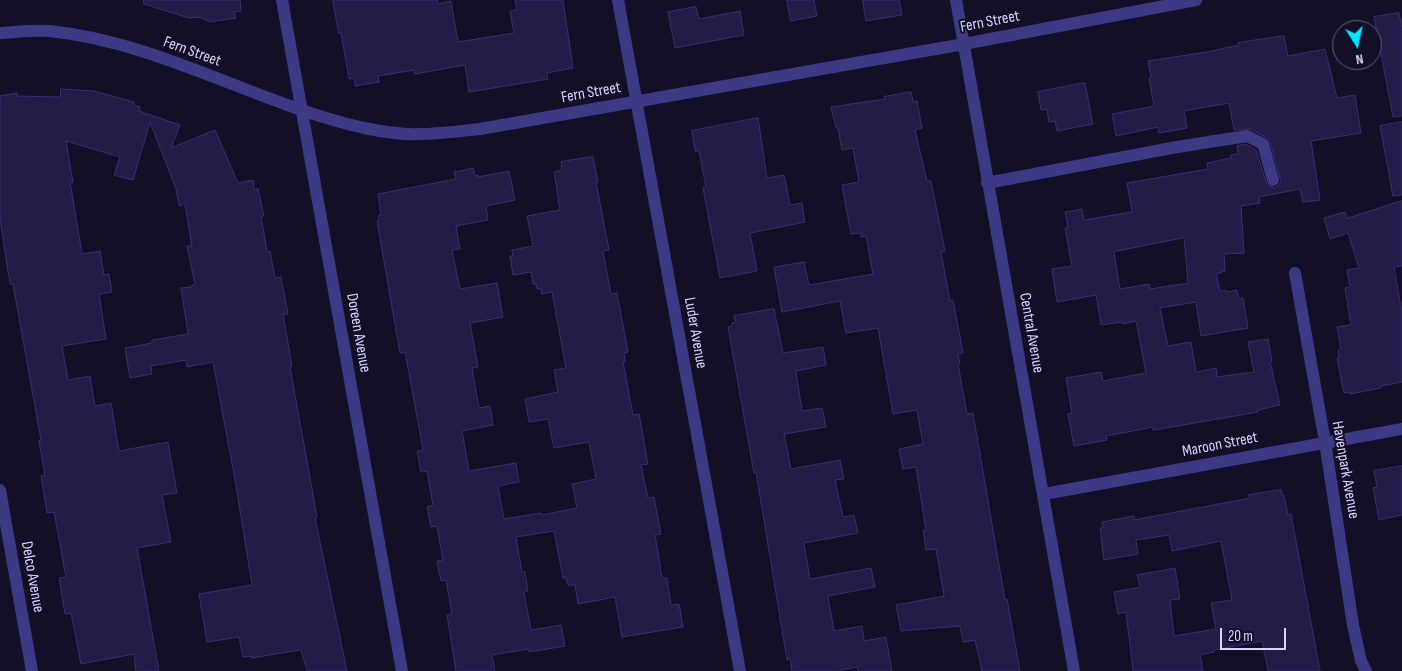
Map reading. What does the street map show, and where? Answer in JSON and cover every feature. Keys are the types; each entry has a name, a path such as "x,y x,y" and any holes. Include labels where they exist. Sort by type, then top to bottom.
{"street":[{"name":"Doreen Avenue","path":"282,0 402,671"},
{"name":"Luder Avenue","path":"618,0 740,671"},
{"name":"Central Avenue","path":"956,0 1074,671"},
{"name":"Fern Street","path":"0,33 48,31 100,39 149,53 301,109 364,128 418,135 480,129 636,102 964,44 1196,0"},
{"path":"988,183 1247,136 1263,144 1273,180"},
{"name":"Havenpark Avenue","path":"1295,273 1325,442 1353,625 1361,661 1366,671"},
{"name":"Maroon Street","path":"1044,494 1402,429"},
{"name":"Delco Avenue","path":"0,490 32,671"}],"building":[{"path":"144,0 240,0 241,11 234,12 236,18 209,22 200,17 189,18 144,4"},
{"path":"333,0 437,0 438,4 451,1 458,42 514,33 510,11 517,10 515,0 563,0 573,68 547,73 548,79 469,92 465,65 415,74 414,70 378,76 379,82 355,86 354,78 349,79"},
{"path":"787,0 814,0 817,16 791,21"},
{"path":"863,0 899,0 902,15 866,21"},
{"path":"696,7 699,19 740,11 744,35 675,48 668,12"},
{"path":"1399,13 1402,29 1402,116 1393,117 1382,59 1382,20 1375,20 1374,17"},
{"path":"1284,36 1288,56 1325,49 1337,98 1355,95 1361,133 1311,141 1320,200 1303,202 1300,189 1259,197 1260,203 1241,206 1244,253 1224,254 1225,271 1216,274 1220,291 1237,290 1239,299 1243,298 1248,328 1201,336 1196,302 1160,308 1168,346 1191,342 1196,372 1216,368 1217,377 1254,372 1248,342 1268,339 1272,361 1270,361 1280,405 1258,410 1258,412 1153,430 1153,427 1106,436 1107,440 1074,446 1068,414 1072,413 1066,378 1101,372 1103,381 1146,373 1136,321 1123,324 1122,322 1101,325 1096,295 1057,302 1052,269 1072,266 1065,228 1068,228 1065,212 1082,209 1084,220 1132,212 1127,183 1208,169 1207,163 1231,158 1231,155 1238,154 1237,146 1246,144 1256,150 1267,185 1275,188 1278,186 1281,182 1269,139 1250,129 1234,130 1229,103 1184,111 1187,128 1159,133 1158,127 1116,136 1112,114 1154,106 1148,61 1207,52 1239,45 1238,43","holes":["1184,238 1188,283 1150,289 1149,284 1120,289 1114,252"]},
{"path":"1085,83 1093,124 1057,131 1055,121 1049,122 1047,109 1041,110 1038,92"},
{"path":"61,89 94,91 134,102 133,105 140,107 139,111 180,125 171,148 215,130 238,183 253,180 254,189 258,189 264,216 261,216 267,252 270,251 275,278 281,277 288,314 283,314 292,366 290,367 317,517 315,518 347,671 307,671 301,650 251,658 251,656 243,657 239,637 207,642 199,594 252,585 213,362 187,367 186,360 151,366 152,374 130,378 125,348 152,343 152,340 188,334 181,288 192,287 195,284 187,246 192,246 185,204 179,206 176,189 150,122 133,180 114,175 120,157 66,141 73,182 70,182 82,254 100,251 104,275 109,274 112,292 99,294 106,339 62,346 68,380 90,376 95,406 111,403 119,451 168,442 177,493 162,495 171,542 137,548 159,671 136,671 134,654 81,664 71,613 65,614 59,578 66,577 54,512 47,513 41,476 45,475 39,441 41,440 13,284 10,284 0,219 0,96 17,93 17,96 60,97"},
{"path":"911,92 913,102 917,101 922,128 915,130 927,181 931,181 945,251 941,252 950,301 953,300 963,353 958,354 960,364 958,364 967,414 973,413 1005,600 1007,599 1020,671 982,671 975,640 963,642 960,626 901,631 896,605 944,596 936,549 926,550 923,530 926,530 916,467 903,469 899,449 923,444 917,410 893,414 878,328 846,333 840,301 782,312 774,267 804,262 809,285 873,274 866,236 861,237 861,233 851,234 842,185 859,182 853,148 842,150 838,128 836,128 831,107 885,99 884,97"},
{"path":"758,118 767,178 784,175 790,205 802,203 805,222 750,233 757,271 720,278 703,188 706,187 699,151 695,151 692,131"},
{"path":"1402,122 1402,195 1393,196 1380,126"},
{"path":"593,157 609,250 603,251 611,294 617,293 628,352 624,353 625,362 623,362 633,415 639,414 648,464 641,465 648,498 654,497 661,534 655,535 662,578 667,578 671,605 679,604 683,627 622,637 615,597 578,604 575,585 568,585 566,578 563,578 554,531 516,537 522,572 525,572 528,591 524,592 531,630 561,625 565,646 529,652 528,649 492,655 495,671 456,671 447,615 452,614 446,580 441,581 437,561 443,560 437,526 431,527 427,507 433,505 427,471 421,472 417,451 423,450 405,352 400,353 377,221 379,221 378,216 381,215 378,194 456,179 454,172 473,168 475,176 478,175 478,177 509,171 515,200 486,206 488,220 456,226 460,249 452,250 460,289 497,283 503,317 470,323 478,367 472,368 479,408 490,406 493,425 462,431 469,471 516,463 519,482 498,486 504,519 541,513 542,515 577,508 572,484 596,479 589,442 554,448 548,419 529,422 525,399 558,392 554,370 566,368 552,292 542,294 541,289 537,289 536,284 533,284 531,272 513,275 510,256 513,256 512,250 533,246 527,216 560,210 554,172 562,170 561,162"},
{"path":"1402,201 1402,266 1394,267 1402,313 1402,382 1350,394 1350,392 1344,393 1337,358 1339,357 1338,350 1341,349 1337,327 1351,325 1345,288 1350,287 1347,270 1359,268 1348,233 1330,239 1324,218 1345,212 1347,218"},
{"path":"774,309 783,353 823,347 826,365 796,371 802,411 822,408 826,427 784,434 791,469 840,460 844,479 835,480 843,517 854,515 858,533 804,543 810,579 871,568 875,587 828,596 834,631 862,626 864,641 886,637 892,671 858,671 857,667 834,671 792,671 790,659 787,660 756,472 754,473 728,327 736,322 734,316"},
{"path":"1402,466 1402,515 1379,520 1373,488 1377,487 1374,471"},
{"path":"1281,490 1282,495 1284,495 1288,515 1291,514 1320,671 1268,671 1262,641 1214,650 1214,652 1200,655 1203,671 1133,671 1126,612 1118,614 1114,592 1140,587 1137,575 1175,568 1180,599 1170,600 1174,636 1216,629 1211,603 1232,600 1221,541 1172,551 1169,535 1136,540 1138,554 1104,560 1100,528 1103,528 1102,522 1134,516 1134,520 1250,498 1249,495"}]}
